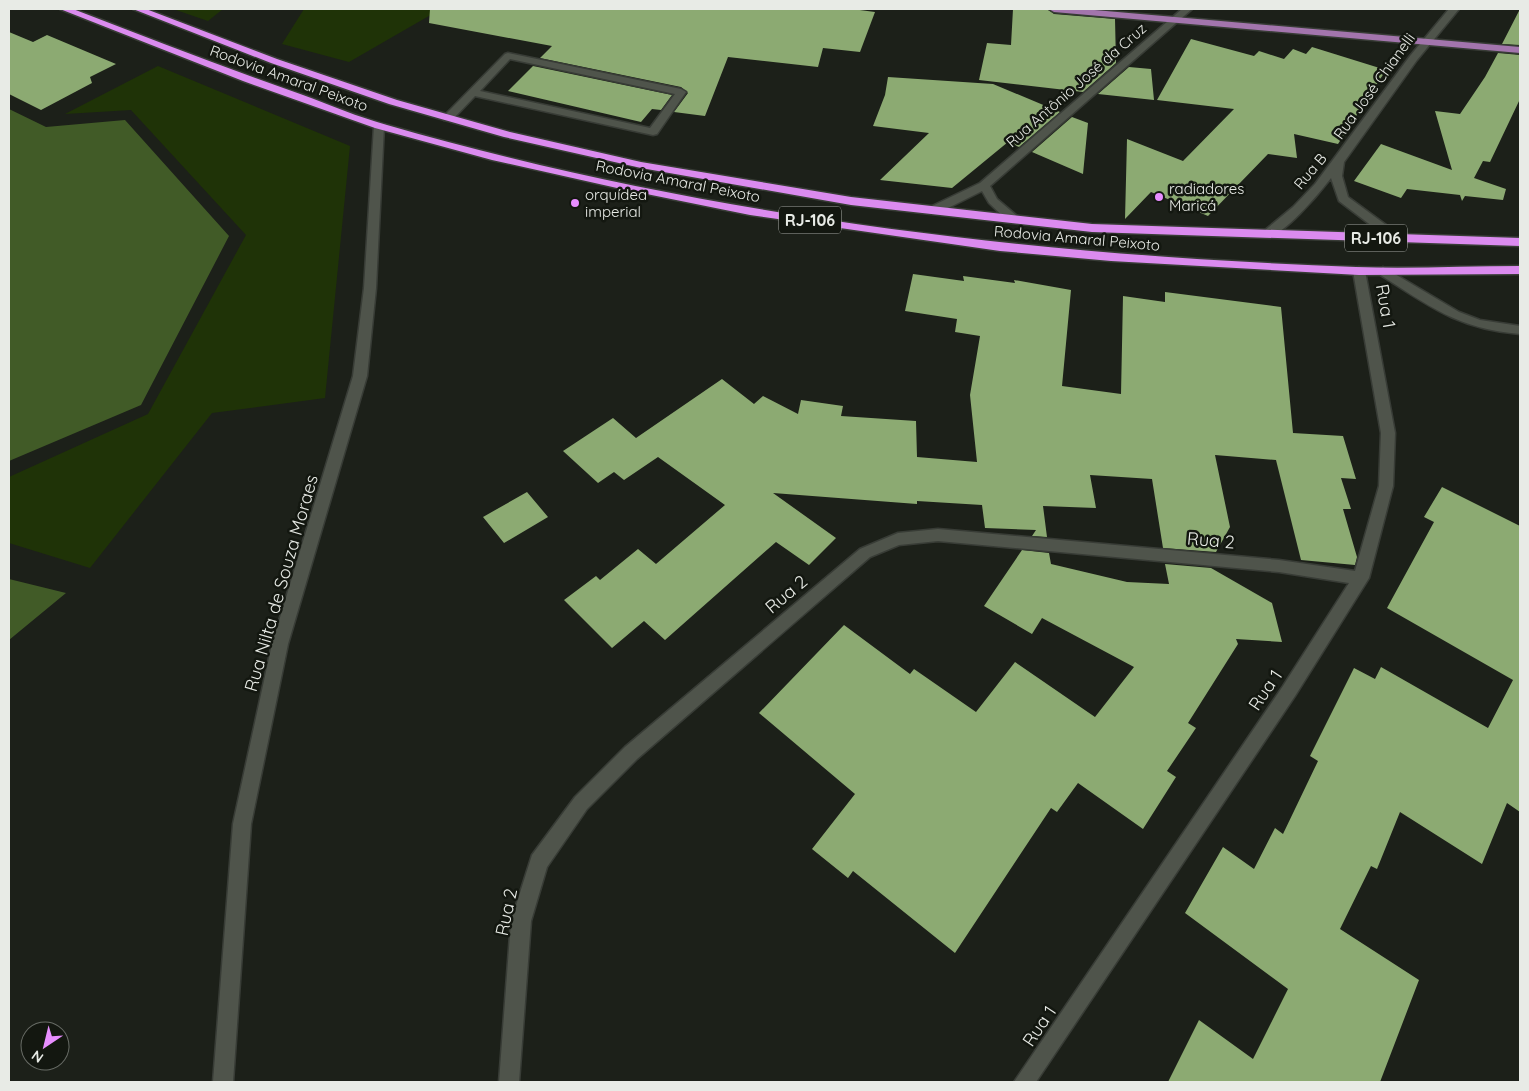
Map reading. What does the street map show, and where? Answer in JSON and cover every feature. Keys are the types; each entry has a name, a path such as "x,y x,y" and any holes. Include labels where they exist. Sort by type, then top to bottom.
{"highway":[{"name":"Rodovia Amaral Peixoto","path":"64,9 247,79 379,126 492,157 617,185 750,211 882,232 1000,247 1083,254 1359,271 1520,270"},
{"name":"Rodovia Amaral Peixoto","path":"138,9 274,61 393,102 508,135 641,165 851,201 1092,228 1520,242"}],"main road":[{"path":"1054,9 1520,50"}],"street":[{"name":"Rua Antônio José da Cruz","path":"934,210 984,185 1187,9"},
{"name":"Rua José Chianelli","path":"1339,159 1425,41 1454,9"},
{"path":"448,118 473,92 508,56 681,92 653,132 473,92"},
{"name":"Rua Nilta de Souza Moraes","path":"223,1082 242,824 280,644 360,376 370,288 379,126"},
{"name":"Rua B","path":"1268,234 1297,210 1339,159"},
{"name":"Rua B","path":"1339,159 1336,176 1343,199 1397,239"},
{"path":"984,185 993,201 1013,219"},
{"path":"1382,270 1444,310 1468,321 1492,327 1520,330"},
{"name":"Rua 1","path":"1024,1082 1289,691 1361,578 1386,486 1388,433 1359,271"},
{"name":"Rua 2","path":"509,1082 521,921 539,862 581,803 631,753 865,553 898,539 938,535 1279,566 1361,578"}],"green space":[{"path":"173,9 223,9 208,21"},
{"path":"304,9 441,9 349,62 282,44"},
{"path":"158,66 350,146 325,398 212,413 90,568 9,543 9,477 148,414 246,235 131,110 65,114"},
{"path":"9,109 46,127 125,120 229,236 141,405 9,461"},
{"path":"9,579 66,593 9,640"}],"building":[{"path":"430,9 852,9 875,12 860,52 823,48 818,67 728,57 705,116 674,112 688,93 681,87 540,58 552,46 429,23"},
{"path":"1013,9 1047,9 1054,14 1115,19 1116,63 1083,92 979,80 987,43 1011,45"},
{"path":"1520,9 1520,45 1502,44"},
{"path":"9,32 33,42 47,35 116,64 90,77 92,83 41,110 9,94"},
{"path":"1191,39 1254,56 1259,51 1284,59 1293,49 1306,54 1312,47 1386,70 1338,144 1294,134 1297,158 1268,154 1208,216 1151,192 1125,219 1127,139 1183,161 1234,109 1157,100"},
{"path":"1498,53 1520,55 1520,99 1490,162 1483,161 1474,178 1506,189 1503,200 1465,196 1462,201 1460,195 1407,189 1401,198 1354,181 1381,144 1452,170 1435,111 1460,114 1485,77"},
{"path":"533,66 672,95 661,110 652,109 641,122 508,91"},
{"path":"1129,67 1151,69 1154,100 1098,94"},
{"path":"888,77 993,84 1060,112 1019,147 1008,142 952,188 880,180 929,133 873,126 885,95"},
{"path":"1072,117 1088,123 1083,174 1032,152"},
{"path":"913,274 964,281 963,276 1015,283 1014,280 1071,290 1062,386 1121,394 1123,296 1165,302 1165,292 1281,307 1293,433 1343,436 1356,479 1341,478 1351,509 1343,509 1357,557 1355,565 1301,560 1276,460 1215,455 1230,527 1216,552 1163,548 1152,479 1090,475 1096,508 1043,506 1047,537 1032,536 1036,530 985,528 982,505 917,501 917,504 773,493 836,538 809,565 776,542 665,640 644,621 612,648 564,600 596,576 600,580 638,549 656,564 725,505 658,457 624,480 614,472 598,483 563,451 613,418 636,438 722,379 754,404 763,396 798,414 801,400 843,406 841,416 916,421 917,457 977,462 970,395 980,336 955,332 957,319 905,311"},
{"path":"1442,487 1520,526 1520,812 1507,803 1482,864 1400,812 1377,869 1371,866 1340,929 1419,980 1380,1082 1168,1082 1199,1020 1253,1059 1288,989 1185,913 1223,847 1254,869 1275,828 1283,834 1318,761 1310,756 1354,668 1375,679 1381,667 1488,728 1513,680 1387,608 1434,522 1424,517"},
{"path":"527,492 548,517 504,543 483,517"},
{"path":"1022,550 1049,553 1051,564 1127,582 1169,584 1165,564 1211,568 1272,603 1282,642 1236,639 1238,644 1188,723 1196,728 1167,771 1176,777 1143,829 1078,783 1057,812 1051,808 955,953 853,871 848,878 812,849 855,794 759,713 844,625 910,674 914,669 976,712 1015,662 1095,717 1134,667 1042,618 1032,634 984,606"}],"place":[{"name":"radiadores Maricá","path":"1159,197"},
{"name":"orquídea imperial","path":"575,203"}]}
